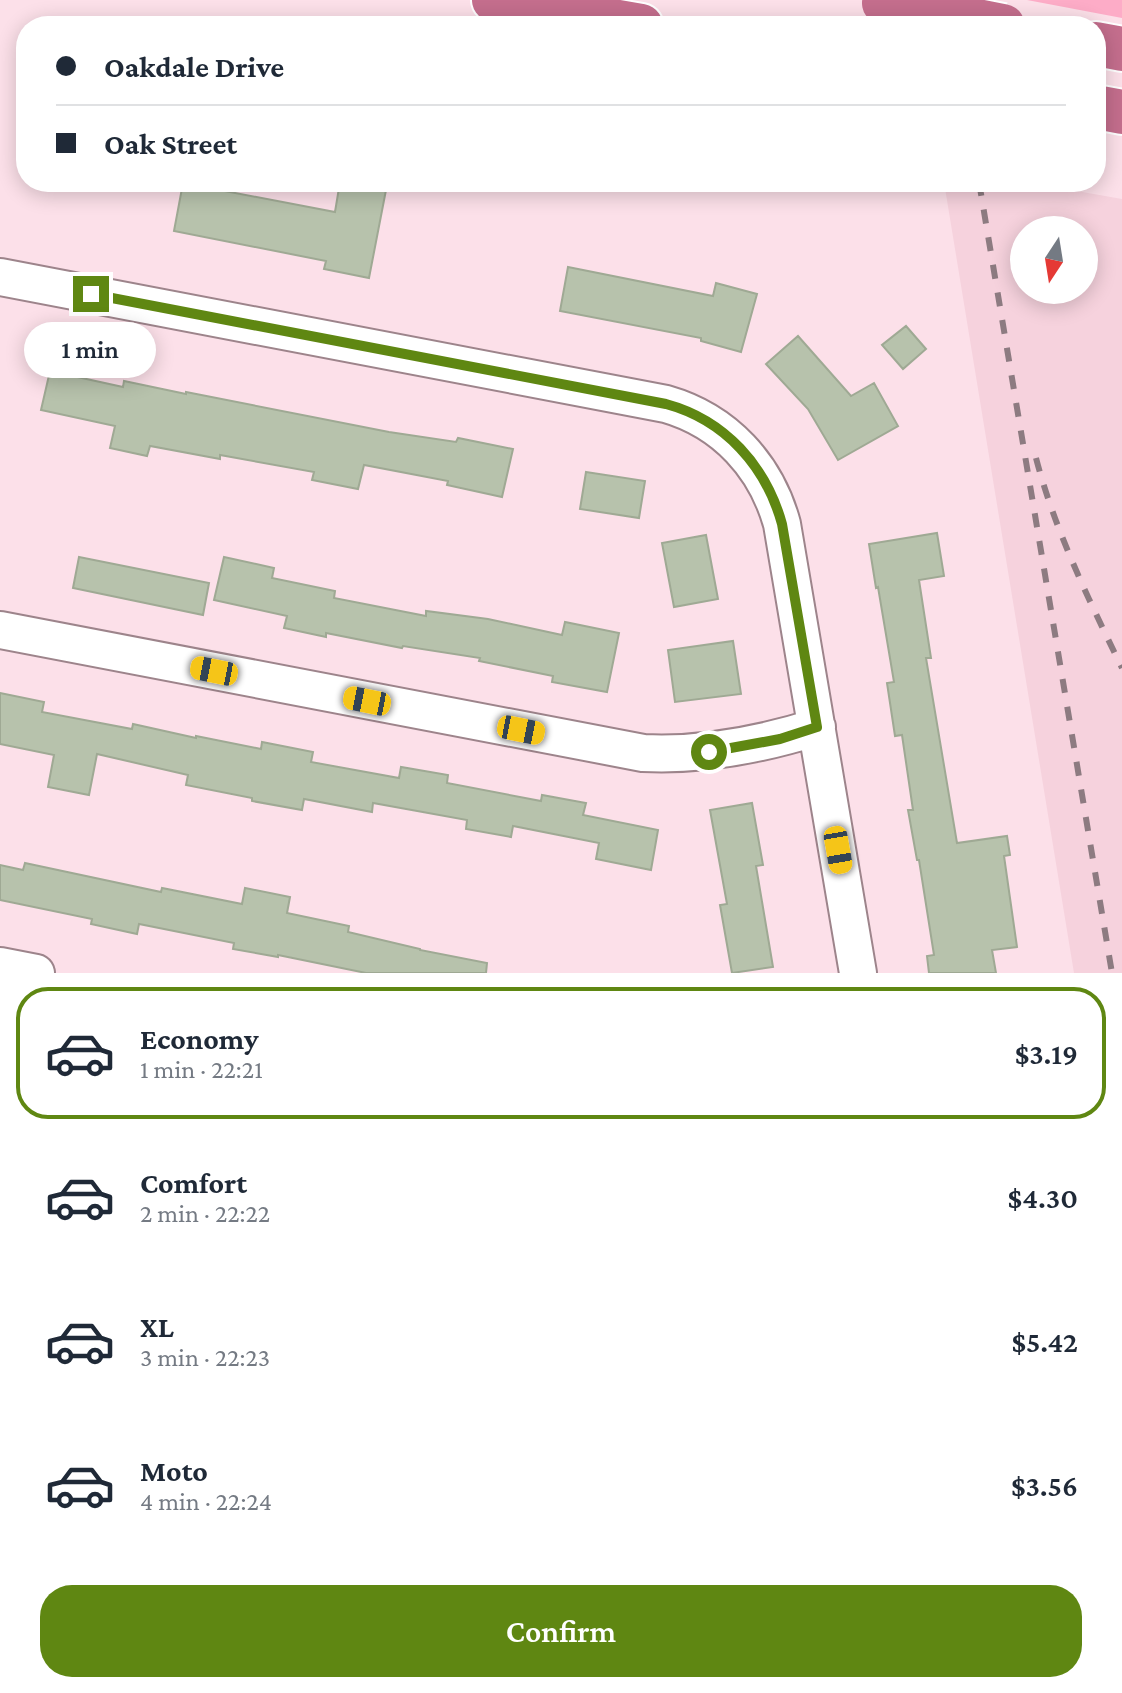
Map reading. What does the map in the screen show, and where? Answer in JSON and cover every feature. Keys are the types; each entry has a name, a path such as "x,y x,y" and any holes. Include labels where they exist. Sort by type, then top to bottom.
{"highway":[{"path":"494,0 584,16"},
{"path":"875,2 950,16"}],"street":[{"path":"0,277 666,404 698,416 727,435 763,477 777,504 782,524 858,973"},
{"path":"0,630 643,753 673,755 709,752 780,739 817,727"},
{"path":"0,966 36,973"}],"shaded area":[{"path":"1027,0 1122,0 1122,18"},
{"path":"946,192 1082,192 1122,199 1122,973 1074,973"}],"building":[{"path":"181,192 230,192 335,212 338,192 386,192 369,278 324,269 326,261 174,231"},
{"path":"568,267 713,296 716,283 757,294 741,352 701,341 701,338 560,311"},
{"path":"906,326 926,349 903,369 882,345"},
{"path":"798,336 851,396 874,383 898,426 838,460 808,409 766,364"},
{"path":"50,371 123,387 124,381 186,392 389,432 456,442 458,438 513,449 502,497 447,485 448,481 364,465 358,489 312,480 314,472 220,455 220,459 150,446 147,456 110,448 115,426 41,410"},
{"path":"586,472 645,481 639,518 580,509"},
{"path":"937,533 944,576 919,580 931,658 926,658 957,843 1007,836 1010,855 1004,856 1017,947 992,950 996,973 929,973 927,956 934,955 908,810 913,810 902,735 895,736 887,683 894,682 869,544"},
{"path":"706,535 718,599 674,607 662,543"},
{"path":"79,557 209,583 203,615 73,588"},
{"path":"224,557 274,568 272,578 335,591 334,598 426,616 426,611 488,619 562,635 565,622 619,633 607,692 552,682 553,676 479,661 480,658 402,648 326,633 326,637 284,628 287,616 214,600"},
{"path":"733,641 741,694 675,702 668,650"},
{"path":"0,693 44,702 42,712 132,729 133,724 261,749 262,742 313,752 311,762 399,778 401,767 448,775 447,783 541,801 542,795 586,803 583,815 658,830 651,870 596,859 599,843 513,826 511,837 466,829 467,820 373,803 372,812 304,799 302,810 186,785 188,775 97,754 89,795 48,787 54,755 0,744"},
{"path":"752,803 763,865 756,866 773,967 732,973 720,905 727,904 710,810"},
{"path":"25,863 161,892 162,888 242,904 245,888 290,897 287,913 349,926 348,932 420,950 487,963 486,973 366,973 233,949 234,943 139,924 137,934 91,924 92,919 0,900 0,865 23,870"}],"railway":[{"path":"949,0 952,16"},
{"path":"981,192 1112,973"},
{"path":"1036,458 1063,539 1122,668"}],"route":[{"path":"91,294 666,404 698,416 727,435 763,477 777,504 817,727 780,739 709,752"}]}
